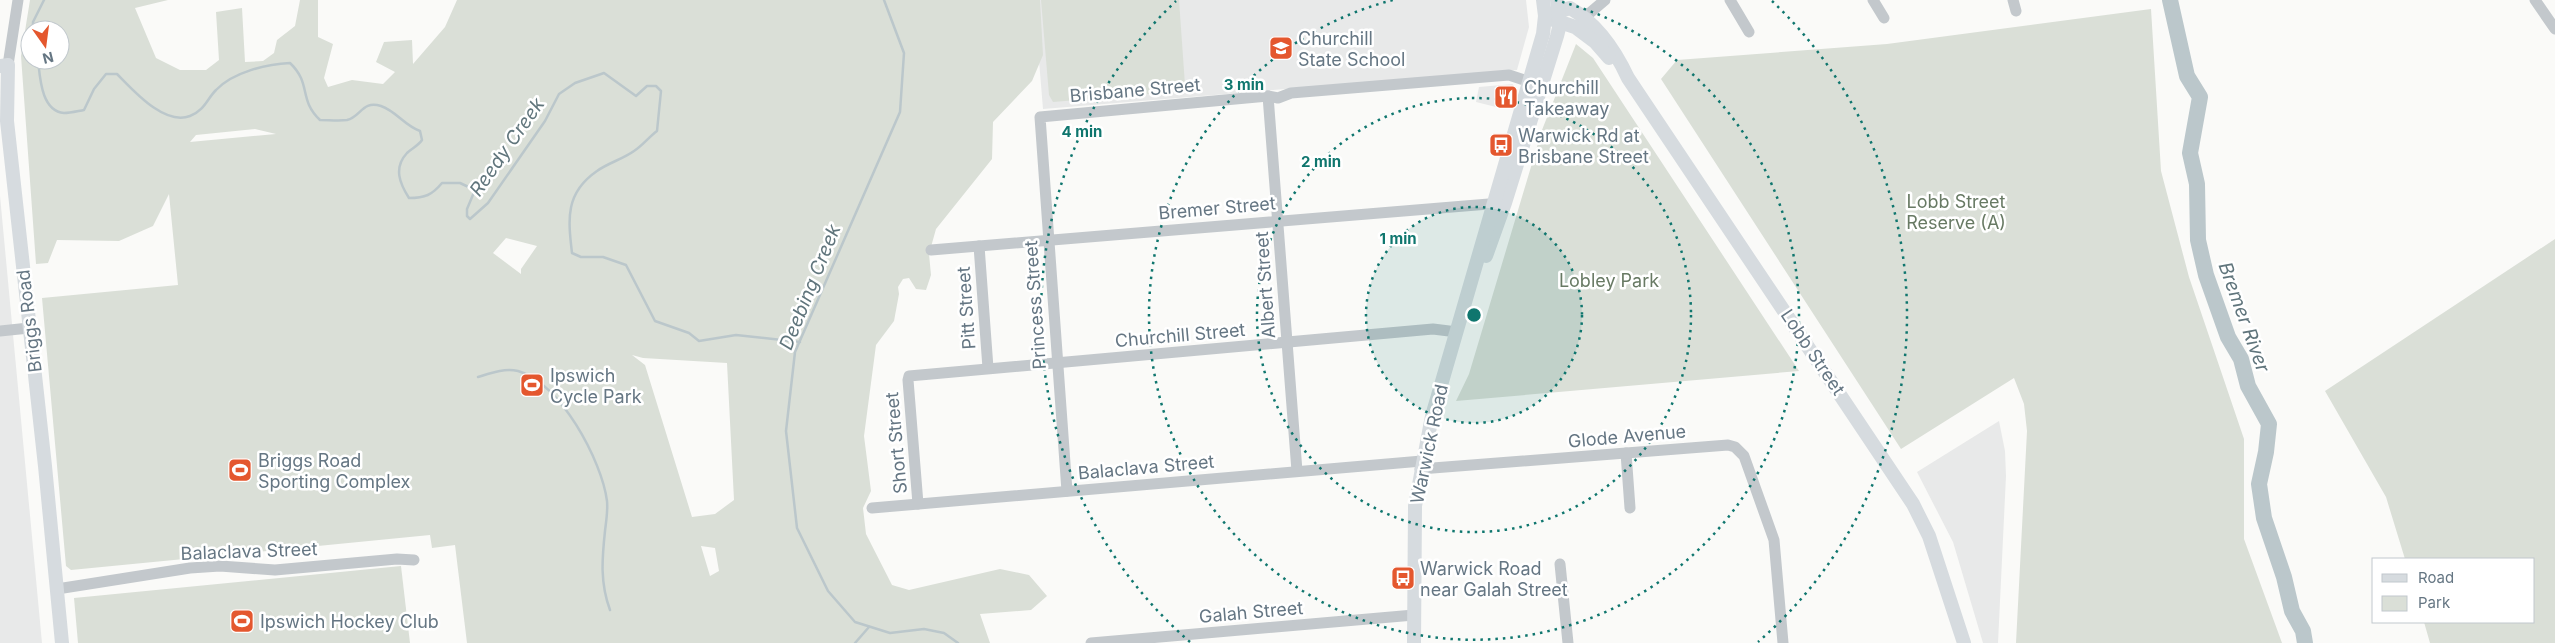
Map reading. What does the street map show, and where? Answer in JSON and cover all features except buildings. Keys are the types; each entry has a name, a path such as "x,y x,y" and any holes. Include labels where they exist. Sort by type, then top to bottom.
{"main road":[{"name":"Warwick Road","path":"1501,203 1530,82 1544,34 1545,16 1543,0"},
{"name":"Lobb Street","path":"1545,16 1570,8 1585,17 1602,35 1621,62 1628,78"},
{"name":"Warwick Road","path":"1414,643 1415,506 1421,465 1432,416 1465,308 1481,245 1501,203 1559,12"},
{"name":"Lobb Street","path":"1559,12 1569,24 1595,42 1628,78 1913,504 1929,536 1964,643"},
{"name":"Briggs Road","path":"4,66 7,121 62,643"}],"street":[{"name":"Briggs Road","path":"4,66 18,0"},
{"path":"1585,17 1605,0"},
{"path":"1730,0 1749,32"},
{"path":"1874,0 1884,18"},
{"path":"2534,0 2555,29"},
{"name":"Brisbane Street","path":"1040,116 1268,96 1278,98 1291,92 1509,75 1530,82"},
{"name":"Albert Street","path":"1268,96 1297,471"},
{"name":"Princess Street","path":"1040,116 1067,491"},
{"name":"Bremer Street","path":"931,250 1501,203"},
{"name":"Pitt Street","path":"979,246 988,368"},
{"path":"0,331 29,328"},
{"name":"Churchill Street","path":"908,380 914,375 1287,344 1433,329 1457,332"},
{"name":"Short Street","path":"908,380 918,504"},
{"name":"Glode Avenue","path":"1421,465 1728,445 1735,447 1744,456 1774,540 1783,643"},
{"path":"1626,453 1630,508"},
{"name":"Balaclava Street","path":"872,508 1297,471 1421,465"},
{"name":"Balaclava Street","path":"57,589 190,568 220,566 275,570 397,559 414,560"},
{"path":"1560,564 1568,643"},
{"name":"Galah Street","path":"1090,643 1414,615"}],"shaded area":[{"name":"Churchill State School","path":"1034,0 1526,0 1529,27 1517,70 1043,109"},
{"path":"1513,84 1504,109 1476,102 1479,87"},
{"path":"0,196 42,643 0,643"},
{"path":"1999,421 2005,451 2006,476 1998,643 1983,643 1953,542 1917,472"}],"green space":[{"path":"30,0 168,0 135,8 156,58 180,70 206,70 219,60 216,12 242,8 245,62 263,61 274,53 277,40 295,26 300,0 318,0 318,37 333,44 324,78 328,87 352,80 383,84 395,72 376,62 384,42 412,40 413,64 445,27 457,0 1040,0 1043,55 1032,81 993,122 992,159 936,229 929,254 931,275 926,290 916,289 909,278 903,279 898,287 899,294 894,321 876,345 864,436 871,491 863,508 866,534 892,585 909,590 1000,569 1029,575 1047,596 1031,610 980,614 990,643 467,643 455,545 432,548 430,535 71,570 66,566 42,298 178,285 169,194 153,226 119,241 57,240 48,263 36,264 22,70 70,70 70,20 27,20","holes":["255,129 276,134 190,142 196,135","506,238 537,246 521,269 521,274 493,253","632,355 643,358 727,363 734,500 715,514 692,517 645,365","701,546 715,548 719,571 710,576"]},
{"path":"1041,0 1179,0 1185,85 1173,92 1053,102 1049,95"},
{"name":"Lobb Street Reserve (A)","path":"2151,9 2161,171 2189,277 2244,439 2244,539 2282,643 2016,643 2027,431 2024,404 2014,378 1901,449 1661,79 1677,60 1887,44"},
{"name":"Lobley Park","path":"1576,44 1593,58 1799,371 1456,401 1469,374 1542,130"},
{"path":"2555,239 2555,643 2430,643 2424,623 2535,623 2535,558 2405,558 2386,497 2325,391"},
{"name":"Ipswich Hockey Club","path":"401,566 410,643 78,643 74,598"}],"waterway":[{"name":"Reedy Creek","path":"34,20 44,0"},
{"name":"Deebing Creek","path":"884,0 904,53 900,112 795,352 786,431 797,528 828,591 855,622 890,633 924,629 944,633 958,643"},
{"name":"Bremer River","path":"2170,0 2187,76 2200,97 2190,153 2197,184 2198,240 2206,275 2228,337 2241,359 2248,386 2269,424 2266,452 2259,484 2264,518 2284,577 2292,611 2303,631 2305,643"},
{"name":"Reedy Creek","path":"39,70 46,100 56,111 64,113 84,110 94,89 106,74 117,74 150,105 170,116 180,118 190,116 199,111 216,90 232,78 261,67 290,63 301,78 309,105 320,120 347,120 356,116 366,107 375,105 386,108 420,131 422,140 407,153 400,164 399,176 406,193 409,198 420,197 428,195 442,183 460,183 475,190 467,209 467,216 470,219 488,203 545,121 559,94 575,83 604,73 636,96 647,86 656,86 661,91 657,131 640,147 597,171 579,188 571,208 572,253 581,257 603,257 626,265 655,321 689,333 699,341 736,335 800,342"},
{"path":"478,377 508,370 518,371 534,378 549,390 563,406 588,445 597,465 607,501 603,571 610,610"},
{"path":"855,643 869,627"}],"place":[{"name":"Churchill State School","path":"1281,48"},
{"name":"Churchill Takeaway","path":"1506,97"},
{"name":"Warwick Rd at Brisbane Street","path":"1501,145"},
{"name":"Ipswich Cycle Park","path":"532,385"},
{"name":"Briggs Road Sporting Complex","path":"240,470"},
{"name":"Warwick Road near Galah Street","path":"1403,578"},
{"name":"Ipswich Hockey Club","path":"242,621"}]}
